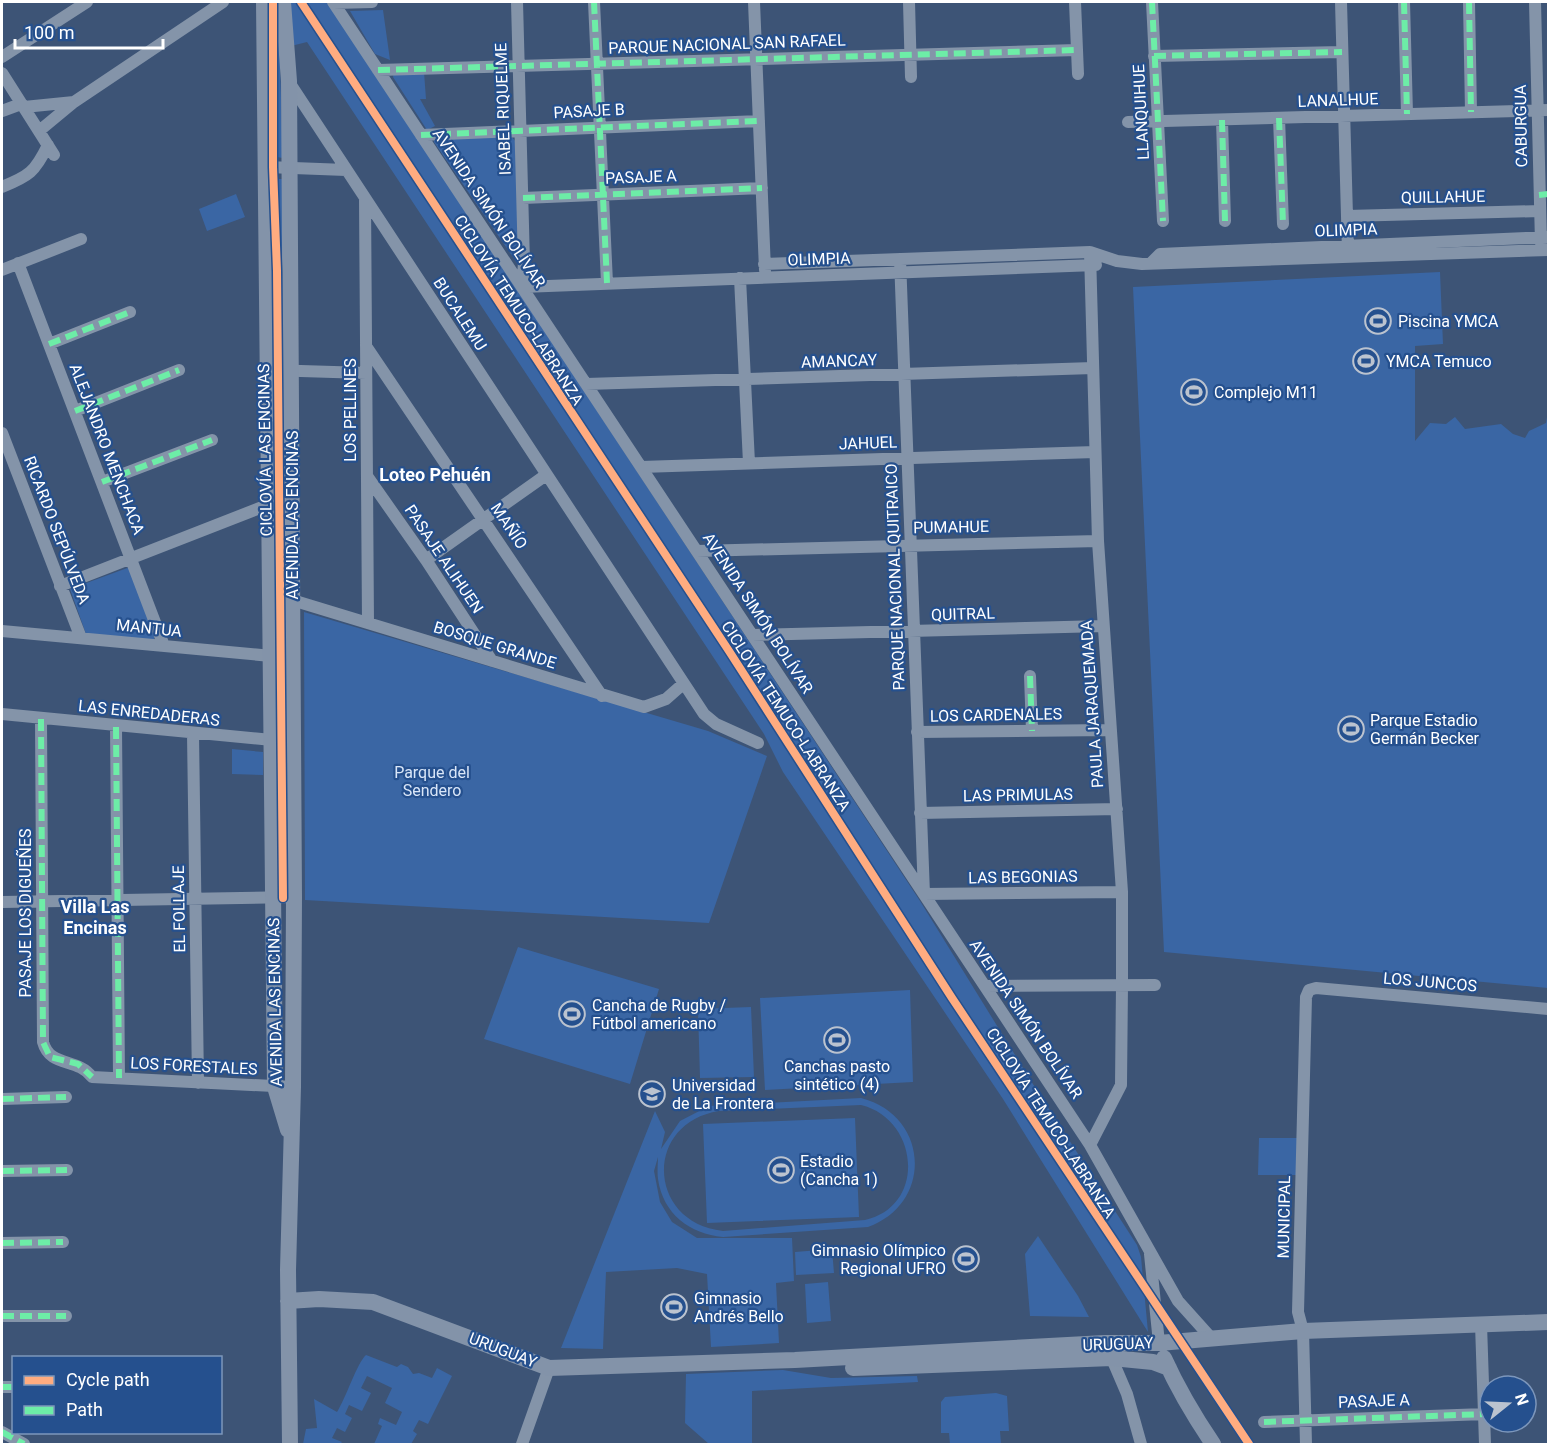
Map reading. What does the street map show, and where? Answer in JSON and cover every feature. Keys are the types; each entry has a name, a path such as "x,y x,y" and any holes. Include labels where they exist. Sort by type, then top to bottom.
{"main road":[{"name":"AVENIDA LAS ENCINAS","path":"283,2 289,81 294,897 293,1088 288,1270 284,1301"},
{"name":"AVENIDA LAS ENCINAS","path":"261,3 267,167 275,1087 290,1136"},
{"name":"AVENIDA LAS ENCINAS","path":"288,1236 282,1259 289,1341 290,1444"},
{"path":"288,1270 299,1288 320,1299 299,1316 289,1341"},
{"name":"URUGUAY","path":"284,1301 320,1299 373,1302 549,1368 795,1360 833,1367 880,1368 1115,1354 1160,1346 1303,1331 1548,1323"},
{"path":"1115,1354 1160,1346 1182,1397 1213,1444"},
{"name":"URUGUAY","path":"1115,1354 1169,1368"},
{"path":"1178,1384 1190,1392 1225,1444"}],"street":[{"path":"2,57 87,2"},
{"path":"39,131 74,102 223,2"},
{"path":"333,2 372,2"},
{"name":"AVENIDA SIMÓN BOLÍVAR","path":"333,2 1090,1145 1178,1301 1213,1340"},
{"name":"ISABEL RIQUELME","path":"516,2 523,198 522,287"},
{"path":"594,2 607,283"},
{"path":"754,2 765,277"},
{"path":"909,2 911,77"},
{"path":"1075,2 1078,74"},
{"name":"LLANQUIHUE","path":"1152,2 1163,220"},
{"path":"1341,2 1348,252"},
{"path":"1404,2 1407,114"},
{"path":"1468,2 1471,112"},
{"name":"CABURGUA","path":"1535,2 1543,110 1544,195 1540,211 1545,244"},
{"name":"PARQUE NACIONAL SAN RAFAEL","path":"378,70 1077,50"},
{"path":"1154,56 1342,52"},
{"path":"2,73 51,150 26,177 2,187"},
{"name":"BUCALEMU","path":"289,81 704,714 716,724 758,743"},
{"path":"2,111 22,106 74,102"},
{"name":"LANALHUE","path":"1128,122 1543,110"},
{"path":"1279,118 1283,224"},
{"path":"1222,120 1225,221"},
{"name":"PASAJE B","path":"422,135 759,121"},
{"path":"267,167 346,171"},
{"name":"PASAJE A","path":"523,198 762,188"},
{"name":"LOS PELLINES","path":"365,198 368,623"},
{"name":"QUILLAHUE","path":"1347,216 1540,211"},
{"path":"2,270 81,239"},
{"name":"OLIMPIA","path":"764,264 1090,252 1117,261 1150,264 1348,252 1545,244"},
{"name":"PAULA JARAQUEMADA","path":"1090,252 1098,540 1122,892 1121,1085 1090,1145"},
{"name":"PARQUE NACIONAL QUITRAICO","path":"900,259 924,894"},
{"name":"OLIMPIA","path":"522,287 1091,266 1117,261"},
{"name":"ALEJANDRO MENCHACA","path":"18,263 164,646"},
{"path":"740,278 749,463"},
{"path":"49,344 130,312"},
{"name":"MAÑÍO","path":"366,346 485,519 602,696"},
{"name":"AMANCAY","path":"586,384 1094,368"},
{"path":"75,411 179,370"},
{"path":"268,370 366,373"},
{"name":"RICARDO SEPÚLVEDA","path":"2,433 81,638"},
{"path":"102,482 212,440"},
{"name":"JAHUEL","path":"641,467 1095,452"},
{"path":"426,560 546,475"},
{"name":"PASAJE ALIHUEN","path":"367,476 426,560 492,661"},
{"path":"60,586 270,504"},
{"name":"PUMAHUE","path":"697,551 1098,540"},
{"name":"BOSQUE GRANDE","path":"292,600 644,708 666,699 684,684"},
{"name":"QUITRAL","path":"752,635 1103,626"},
{"name":"MANTUA","path":"2,631 292,658"},
{"path":"1030,676 1032,731"},
{"name":"LAS ENREDADERAS","path":"2,714 116,727 293,742"},
{"name":"PASAJE LOS DIGUEÑES","path":"41,719 43,1042 45,1053 55,1060 78,1064 92,1077"},
{"path":"116,727 119,1078"},
{"name":"LOS CARDENALES","path":"917,732 1110,730"},
{"name":"EL FOLLAJE","path":"193,734 198,1083"},
{"name":"LAS PRIMULAS","path":"920,813 1117,809"},
{"name":"LAS BEGONIAS","path":"924,894 1122,892"},
{"path":"2,902 294,897"},
{"path":"985,986 1155,985"},
{"name":"LOS JUNCOS","path":"1309,990 1316,988 1548,1009"},
{"name":"MUNICIPAL","path":"1306,1444 1303,1331 1299,1300 1306,997 1309,990"},
{"name":"LOS FORESTALES","path":"92,1077 293,1088"},
{"path":"2,1099 66,1097"},
{"path":"2,1171 67,1170"},
{"path":"2,1243 63,1242"},
{"name":"AVENIDA SIMÓN BOLÍVAR","path":"1149,1247 1160,1346"},
{"path":"2,1316 66,1316"},
{"path":"1481,1324 1483,1374"},
{"path":"1115,1354 1141,1444"},
{"path":"522,1444 549,1368"},
{"name":"PASAJE A","path":"1264,1422 1478,1414"},
{"path":"2,1432 20,1439"}],"green space":[{"path":"288,2 328,2 920,901 1036,1089 1137,1245 1141,1257 1148,1332 1003,1099 783,772 764,734 307,42 291,46"},
{"path":"383,10 390,60 375,54 350,11"},
{"path":"268,34 279,37 283,158 270,156"},
{"path":"394,72 424,72 426,99 420,99 435,126 427,130 393,77"},
{"path":"511,136 517,143 520,262 517,263 434,142 434,139"},
{"path":"276,179 286,179 285,265 275,265"},
{"path":"236,194 245,217 207,231 199,209"},
{"name":"Parque Estadio Germán Becker","path":"1440,272 1443,344 1415,346 1415,441 1430,423 1446,424 1455,417 1465,429 1501,424 1513,434 1525,438 1529,431 1546,423 1548,411 1548,988 1164,952 1133,287"},
{"path":"285,278 287,363 275,363 274,279"},
{"path":"272,380 286,381 288,634 275,634"},
{"path":"130,567 154,640 86,634 70,589"},
{"name":"Parque del Sendero","path":"304,612 708,731 767,756 709,923 305,900"},
{"path":"232,749 263,752 263,775 232,774"},
{"name":"Cancha de Rugby / Fútbol americano","path":"518,947 659,989 630,1084 484,1039"},
{"name":"Canchas pasto sintético (4)","path":"910,990 913,1082 765,1090 760,998"},
{"path":"751,1007 754,1077 700,1078 698,1009"},
{"path":"861,1098 884,1107 900,1122 910,1140 915,1160 913,1180 904,1199 889,1215 868,1227 723,1237 689,1227 672,1212 661,1191 658,1157 654,1171 660,1202 672,1222 697,1238 792,1238 794,1281 776,1283 779,1343 711,1347 707,1274 677,1268 606,1272 603,1349 561,1348 655,1111 665,1132 661,1149 680,1121 709,1106","holes":["861,1105 880,1113 895,1127 904,1144 908,1162 906,1181 899,1198 885,1212 865,1220 723,1231 698,1224 680,1211 668,1193 664,1172 667,1152 677,1134 694,1119 719,1111"]},
{"name":"Estadio (Cancha 1)","path":"855,1118 859,1217 707,1223 703,1124"},
{"path":"1259,1138 1299,1138 1298,1175 1258,1175"},
{"path":"1038,1236 1078,1296 1089,1317 1030,1316 1025,1254"},
{"path":"832,1249 834,1273 796,1275 795,1252"},
{"path":"828,1282 831,1321 807,1323 805,1284"},
{"path":"366,1355 397,1367 401,1364 408,1367 413,1374 419,1373 432,1378 437,1368 452,1376 428,1424 419,1420 413,1431 417,1434 411,1444 374,1444 382,1426 378,1424 380,1418 396,1425 402,1412 385,1403 392,1388 367,1376 361,1388 371,1393 362,1411 349,1405 345,1414 352,1418 345,1432 337,1428 332,1438 342,1442 340,1444 303,1444 306,1429 317,1428 314,1399 337,1412"},
{"path":"783,1370 831,1378 917,1376 918,1382 752,1391 752,1444 709,1444 685,1423 686,1374"},
{"path":"996,1393 1007,1396 1009,1431 1000,1431 1001,1444 950,1444 949,1433 941,1433 941,1402 945,1397"}],"marked path":[{"path":"594,2 607,283"},
{"path":"1152,2 1163,221"},
{"path":"1404,2 1407,114"},
{"path":"1469,2 1471,112"},
{"path":"378,70 1077,50"},
{"path":"1154,56 1342,52"},
{"path":"1279,118 1283,224"},
{"path":"1222,120 1225,221"},
{"path":"421,135 759,121"},
{"path":"523,198 762,188"},
{"path":"1539,195 1548,194"},
{"path":"49,344 130,312"},
{"path":"75,411 179,370"},
{"path":"102,482 212,440"},
{"path":"1030,676 1032,731"},
{"path":"41,719 43,1042 50,1057 78,1064 92,1077"},
{"path":"116,727 119,1078"},
{"path":"2,1099 66,1097"},
{"path":"2,1171 67,1170"},
{"path":"2,1243 63,1242"},
{"path":"2,1316 66,1316"},
{"path":"2,1387 12,1387"},
{"path":"1264,1422 1478,1414"},
{"path":"2,1432 24,1444"}],"cycle path":[{"name":"CICLOVÍA LAS ENCINAS","path":"273,2 273,167 277,271 283,898"},
{"name":"CICLOVÍA TEMUCO-LABRANZA","path":"301,2 729,651 952,998 1249,1444"}],"place":[{"name":"Piscina YMCA","path":"1378,321"},
{"name":"YMCA Temuco","path":"1366,361"},
{"name":"Complejo M11","path":"1194,392"},
{"name":"Parque Estadio Germán Becker","path":"1351,729"},
{"name":"Cancha de Rugby / Fútbol americano","path":"572,1014"},
{"name":"Canchas pasto sintético (4)","path":"837,1040"},
{"name":"Universidad de La Frontera","path":"652,1094"},
{"name":"Estadio (Cancha 1)","path":"781,1170"},
{"name":"Gimnasio Olímpico Regional UFRO","path":"966,1259"},
{"name":"Gimnasio Andrés Bello","path":"674,1307"}],"district":[{"name":"Loteo Pehuén","path":"435,474"},
{"name":"Villa Las Encinas","path":"95,916"}]}
